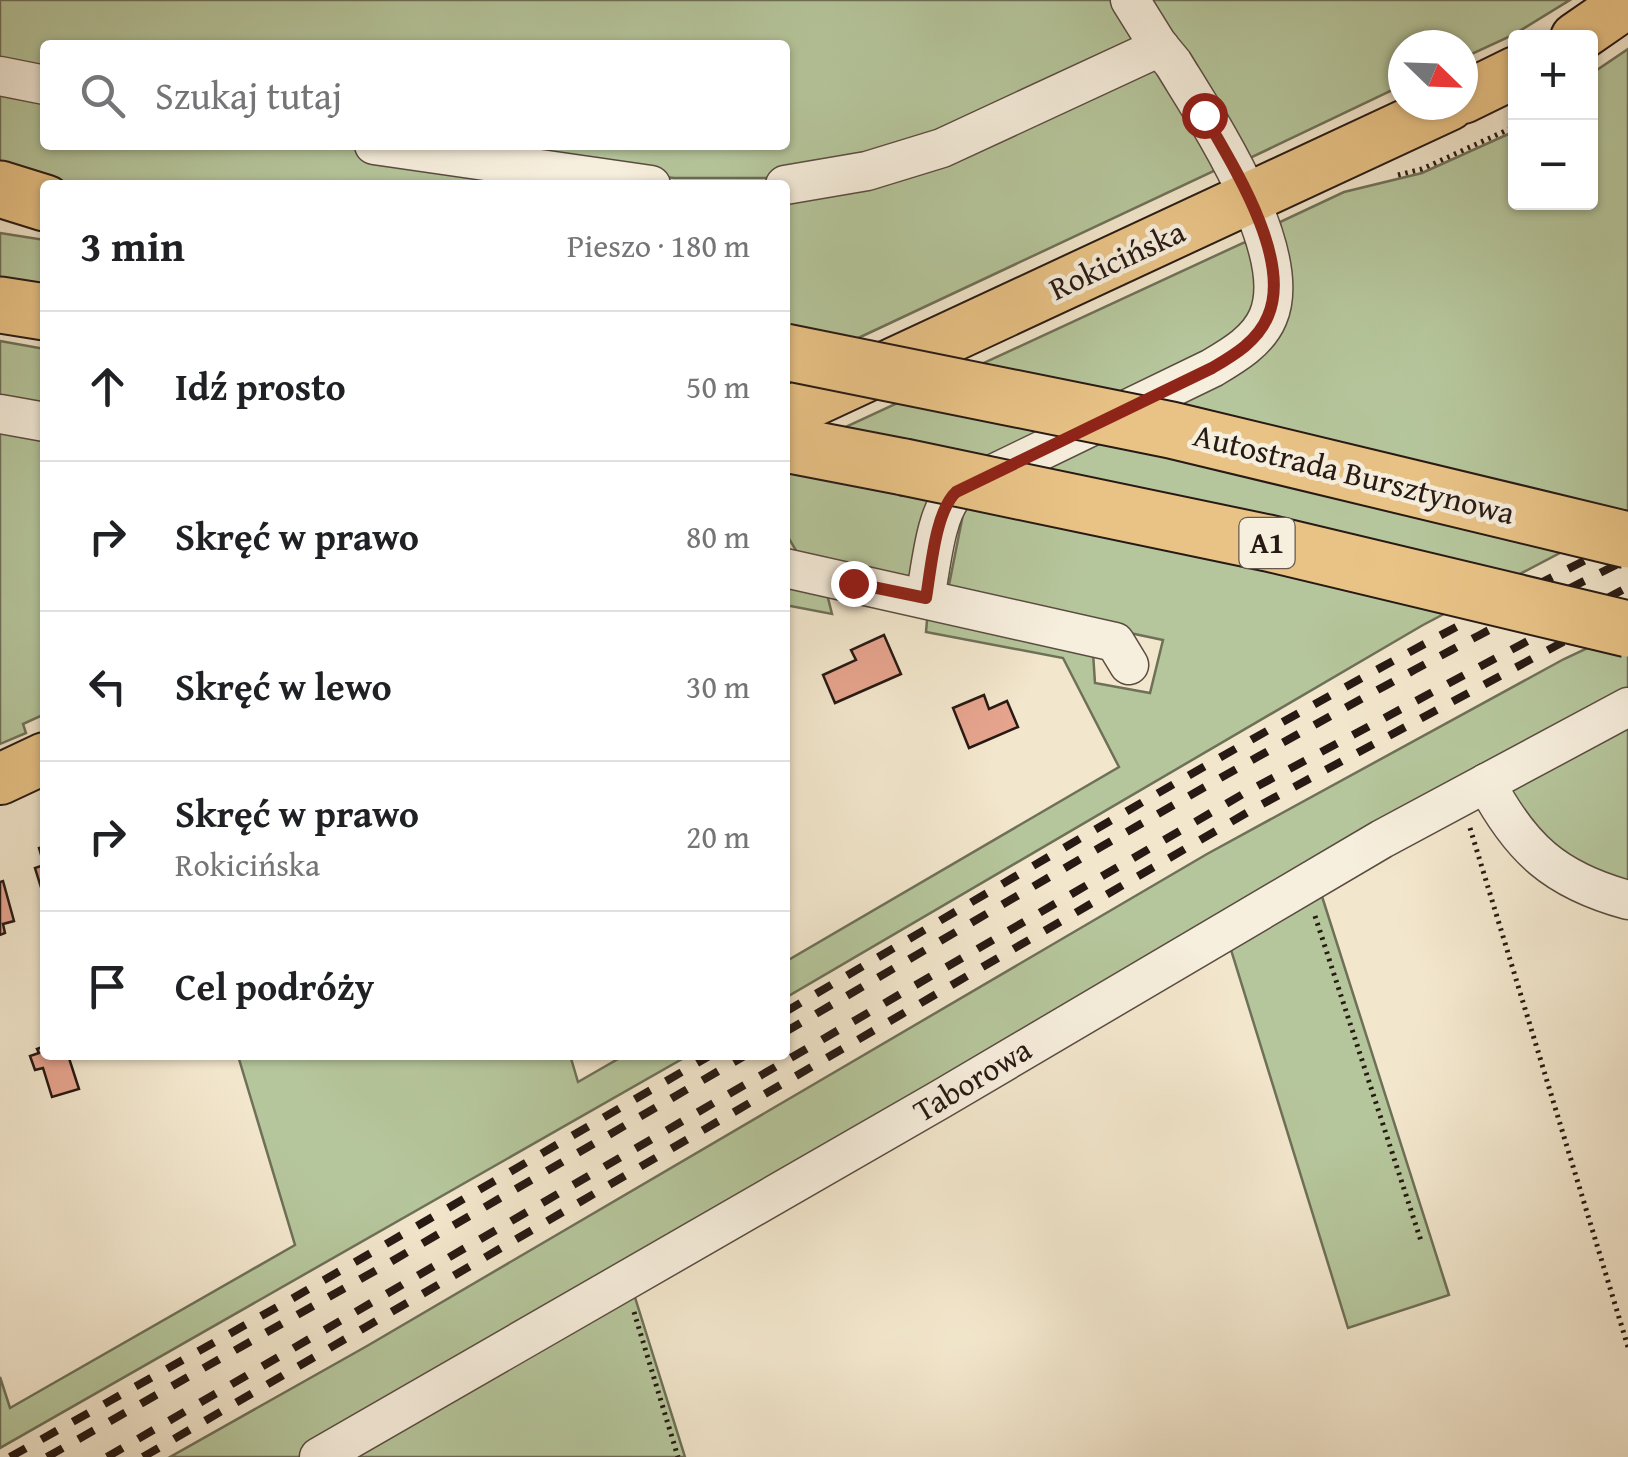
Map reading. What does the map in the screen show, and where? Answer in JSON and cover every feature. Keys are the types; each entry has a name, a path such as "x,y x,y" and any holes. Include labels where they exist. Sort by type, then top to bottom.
{"highway":[{"path":"0,189 40,201"},
{"path":"0,215 40,221"},
{"path":"0,305 40,311"},
{"name":"Autostrada Bursztynowa","path":"790,353 1171,430 1628,540"},
{"name":"A1","path":"790,445 1268,543 1628,629"}],"main road":[{"path":"1588,30 1628,2"},
{"path":"1478,91 1508,76"},
{"name":"Rokicińska","path":"790,412 1416,120"},
{"path":"0,779 40,760"}],"street":[{"path":"926,598 941,520 948,499 956,492 1212,368 1250,342 1272,305 1273,274 1249,198 1173,63 1130,0"},
{"path":"790,184 868,171 955,144 1160,48"},
{"path":"0,76 40,84"},
{"path":"409,150 616,180"},
{"path":"0,414 40,421"},
{"path":"790,569 1115,642 1130,665"},
{"name":"Taborowa","path":"319,1457 1305,884 1628,707"},
{"path":"1474,790 1542,862 1573,880 1628,900"}],"path":[{"path":"1474,790 1628,1347"},
{"path":"1305,884 1421,1241"},
{"path":"624,1280 678,1457"}],"green space":[{"path":"0,0 1119,0 1138,37 978,126 776,178 674,178 603,170 606,180 40,181 0,173"},
{"path":"1139,0 1570,0 1521,30 1508,30 1508,37 1478,51 1478,30 1388,30 1388,92 1250,158"},
{"path":"1628,49 1628,517 1423,625 790,995 790,959 1119,767 1063,658 926,632 928,609 1093,653 1095,683 1150,693 1163,640 954,596 949,585 966,499 1241,368 1282,242 1280,222 1344,192 1422,173 1508,134 1508,210 1598,210 1598,69"},
{"path":"1151,69 1161,72 1216,170 820,356 790,364 790,190"},
{"path":"0,233 40,239 40,293 0,287"},
{"path":"1245,242 1250,250 1257,269 1257,290 1253,309 1238,331 1226,342 974,471 916,576 908,582 804,564 790,540 790,453"},
{"path":"0,341 40,348 40,716 23,724 26,733 0,744"},
{"path":"790,584 827,594 832,614 790,606"},
{"path":"1628,629 1628,690 300,1457 170,1457 367,1346 1207,854 1564,659"},
{"path":"1628,722 1628,886 1544,845 1511,791"},
{"path":"1319,887 1449,1295 1348,1328 1228,940"},
{"path":"239,1060 571,1060 578,1082 616,1060 680,1060 0,1448 0,1377 10,1408 295,1245"},
{"path":"633,1291 685,1457 343,1457"}],"building":[{"path":"884,635 901,674 835,703 823,675 856,660 851,650"},
{"path":"984,695 989,709 1007,701 1018,727 969,748 953,708"},
{"path":"3,881 14,921 3,924 5,933 0,935 0,882"},
{"path":"40,1048 40,1060 70,1060 79,1089 52,1097 43,1068 35,1070 30,1056 39,1053"}],"railway":[{"path":"790,1009 1308,708 1628,539"},
{"path":"790,1029 1413,670 1628,559"},
{"path":"790,1058 1243,794 1628,587"},
{"path":"143,1457 1255,808 1628,607"},
{"path":"10,1457 702,1060"},
{"path":"47,1457 737,1060"},
{"path":"107,1457 787,1060"}],"route":[{"path":"853,583 926,598 941,520 948,499 956,492 1212,368 1250,342 1263,326 1272,305 1270,258 1249,198 1204,115"}]}
